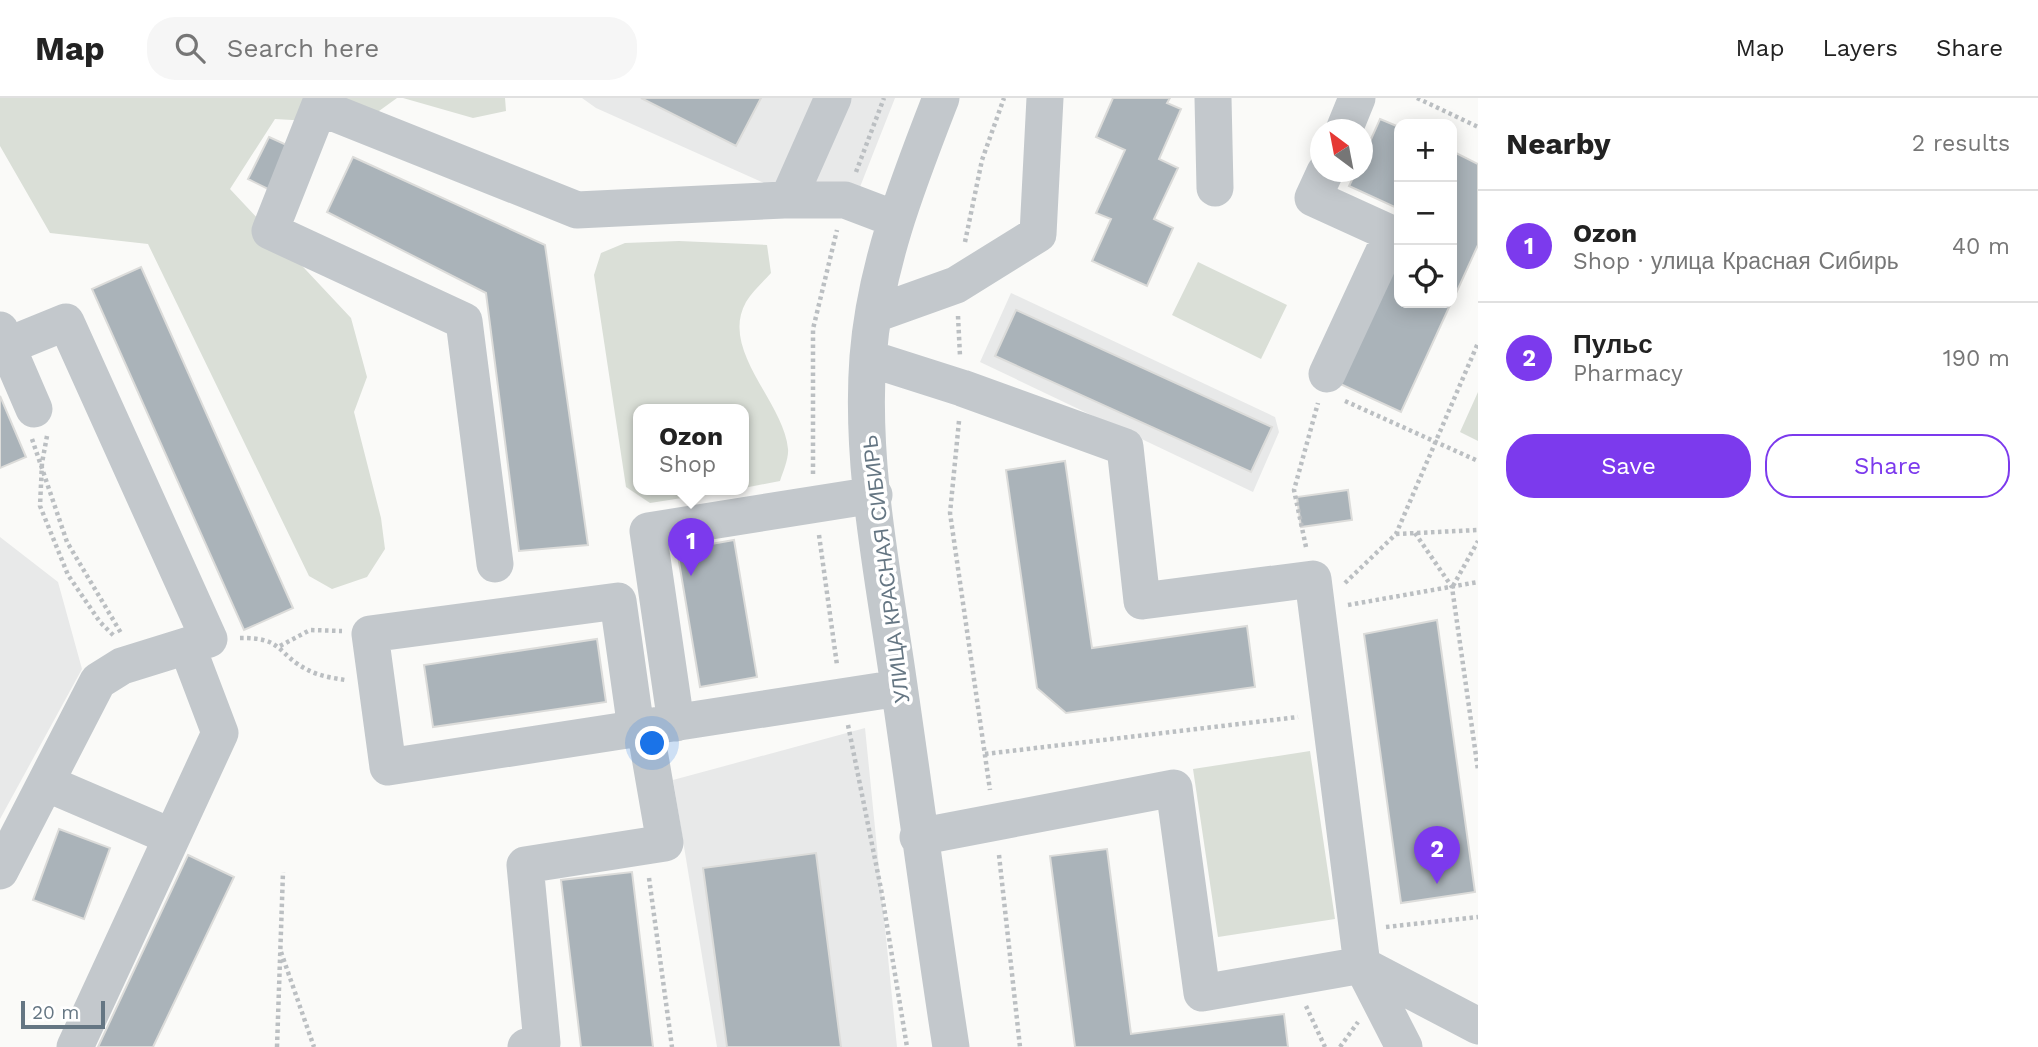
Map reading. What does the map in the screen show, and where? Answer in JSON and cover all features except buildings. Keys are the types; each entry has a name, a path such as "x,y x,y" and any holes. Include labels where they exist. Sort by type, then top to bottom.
{"street":[{"path":"784,200 791,193 833,98"},
{"name":"УЛИЦА КРАСНАЯ СИБИРЬ","path":"941,98 895,219 868,358 869,452 874,495 918,836 951,1047"},
{"path":"875,314 956,285 1038,234 1045,98"},
{"path":"1213,98 1215,188"},
{"path":"1348,119 1357,98"},
{"path":"495,564 464,321 270,231 319,107 578,211 784,200 845,200 895,219"},
{"path":"1320,182 1313,198 1392,234 1324,382"},
{"path":"38,411 4,338 66,322 198,643 220,733 75,1047"},
{"path":"868,358 962,387 1125,447 1142,601 1315,595 1360,948 1404,1047"},
{"path":"526,1047 542,1044 525,864 665,843 652,726 648,530 874,495"},
{"path":"652,726 618,601 370,634 388,767 900,688"},
{"path":"0,871 98,681 122,666 198,643"},
{"path":"46,783 172,837"},
{"path":"918,836 1174,788 1202,993 1293,977 1360,948"},
{"path":"1360,948 1478,1026"}],"path":[{"path":"1417,98 1478,127"},
{"path":"1315,595 1395,534 1478,343"},
{"path":"1315,595 1294,490 1324,382 1478,461"},
{"path":"962,387 950,513 995,822 1020,1047"},
{"path":"38,411 26,420 67,542 138,661"},
{"path":"38,411 42,463 40,506 68,575 100,622 138,661"},
{"path":"1395,534 1478,530"},
{"path":"1415,533 1452,587 1478,770"},
{"path":"1452,587 1478,541"},
{"path":"1315,595 1452,587 1478,582"},
{"path":"280,646 310,630 370,634"},
{"path":"198,643 260,638 280,646 306,670 334,678 377,683"},
{"path":"985,754 1330,713"},
{"path":"645,846 672,1047"},
{"path":"277,1047 283,872"},
{"path":"1360,948 1478,917"},
{"path":"279,948 314,1047"},
{"path":"1293,977 1325,1047"}],"shaded area":[{"path":"0,98 397,98 361,124 275,119 230,189 351,318 367,377 354,412 381,518 385,549 367,577 332,589 309,576 148,244 50,233 0,146"},
{"path":"403,98 505,98 506,111 473,118"},
{"path":"582,98 895,98 847,220 596,108"},
{"path":"679,241 767,245 771,273 746,302 740,320 741,339 746,357 784,431 788,453 780,481 749,487 749,404 633,404 633,492 626,487 594,275 601,253 625,243"},
{"path":"1198,262 1287,305 1261,359 1172,315"},
{"path":"1011,293 1275,417 1279,432 1253,492 980,362"},
{"path":"1478,392 1478,441 1460,432"},
{"path":"638,495 684,495 682,498 650,503"},
{"path":"0,537 58,582 82,669 0,819"},
{"path":"865,728 897,1047 717,1047 673,780"},
{"path":"1310,751 1335,919 1218,937 1193,769"}],"place":[{"name":"Ozon","path":"691,576"},
{"name":"Пульс","path":"1437,884"}]}
